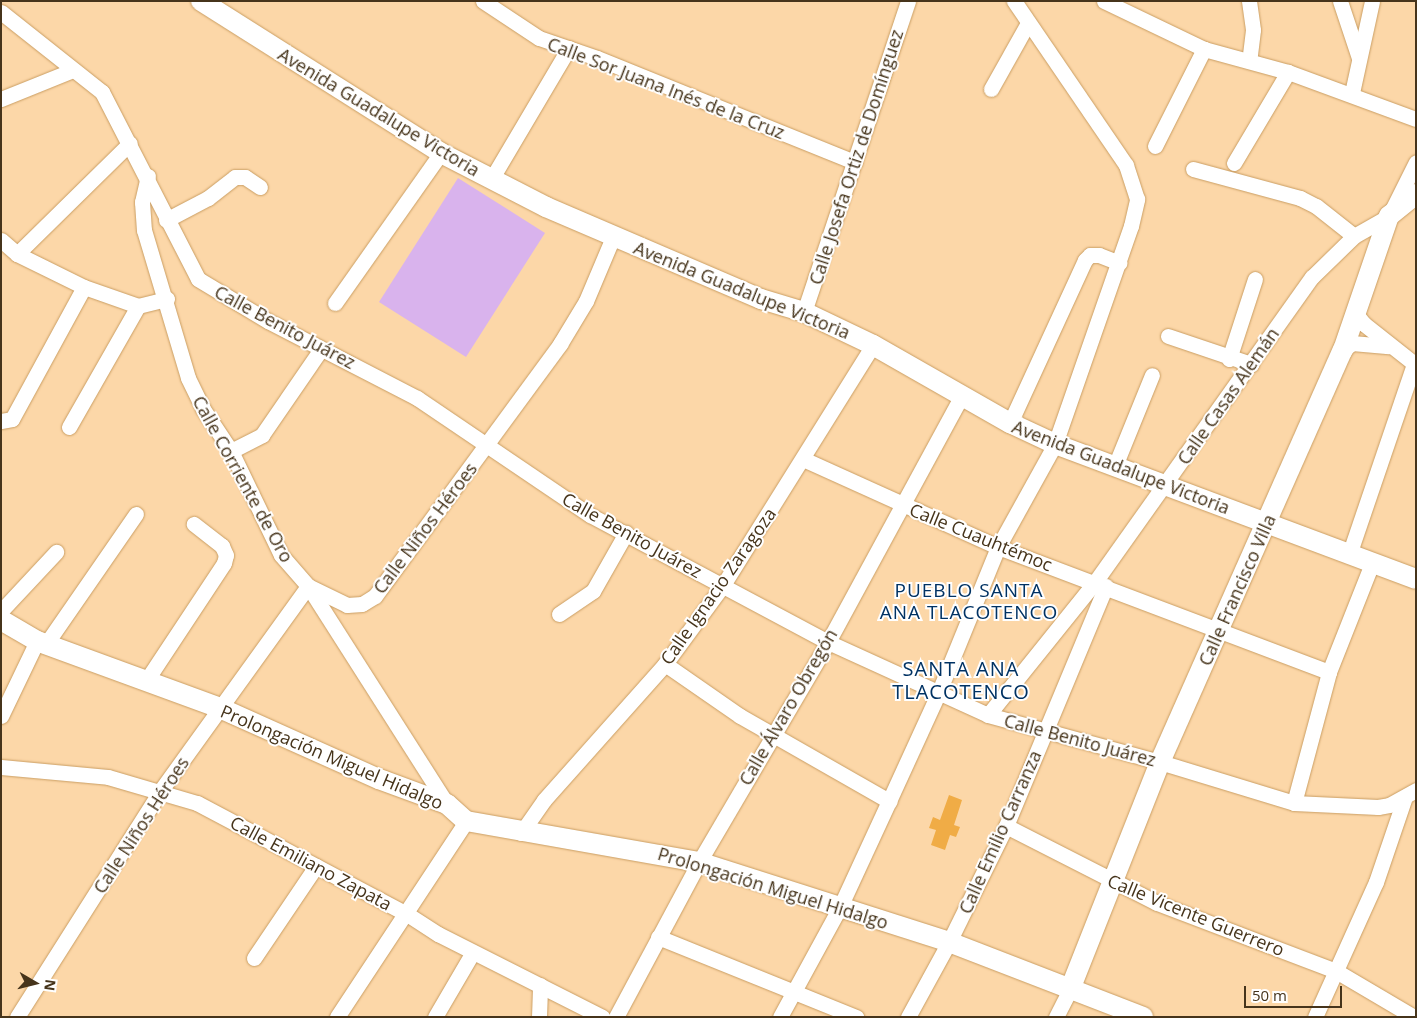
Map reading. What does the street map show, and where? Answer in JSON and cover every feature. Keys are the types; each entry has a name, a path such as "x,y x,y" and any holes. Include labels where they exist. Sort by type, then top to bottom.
{"street":[{"name":"Avenida Guadalupe Victoria","path":"201,1 441,153 614,237 761,299 804,312 872,345 1010,424 1055,444 1165,484 1266,524 1350,552 1416,579"},
{"name":"Calle Sor Juana Inés de la Cruz","path":"483,1 539,38 569,48 855,162"},
{"name":"Calle Josefa Ortiz de Domínguez","path":"804,312 908,1"},
{"path":"780,1017 796,992 840,907 890,801 938,694 998,547 1055,444 1120,263 1137,199 1126,165 1014,1"},
{"path":"1104,1 1204,49 1288,72 1352,93 1416,119"},
{"path":"1249,1 1253,30 1249,61"},
{"path":"1340,1 1359,60"},
{"path":"1352,93 1372,1"},
{"name":"Calle Benito Juárez","path":"1,12 102,92 148,176 166,220 198,279 321,349 417,398 486,448 590,515 828,642 938,694 988,715 1160,762 1294,803 1378,807 1410,794"},
{"path":"991,89 1028,23"},
{"path":"492,178 569,48"},
{"path":"1155,146 1204,49"},
{"path":"1,99 73,70"},
{"path":"1234,163 1288,72"},
{"path":"17,254 130,143"},
{"path":"335,303 441,153"},
{"name":"Calle Francisco Villa","path":"1056,1017 1071,987 1160,762 1343,350 1389,216 1416,162"},
{"path":"1193,169 1300,198 1316,206 1354,236"},
{"name":"Calle Corriente de Oro","path":"148,176 142,202 144,230 167,299 188,378 203,409 231,451 281,555 308,586 447,804"},
{"path":"166,220 208,198 235,177 245,177 260,187"},
{"name":"Calle Casas Alemán","path":"988,715 1100,584 1165,484 1312,277 1354,236 1389,216 1416,194"},
{"name":"Calle Niños Héroes","path":"17,1017 161,790 308,586 347,605 362,604 375,596 486,448 560,344 586,301 614,237"},
{"path":"1,240 17,254 84,287 138,306 167,299"},
{"path":"1010,424 1085,260 1090,255 1099,255 1120,263"},
{"path":"1230,359 1255,279"},
{"path":"1,422 12,419 84,287"},
{"path":"69,427 138,306"},
{"path":"1350,552 1415,365 1356,314"},
{"path":"1168,336 1230,359 1252,364"},
{"path":"1343,350 1352,343 1392,347"},
{"name":"Calle Ignacio Zaragoza","path":"521,832 544,800 665,664 723,585 803,459 872,345"},
{"path":"231,451 262,435 321,349"},
{"path":"1115,466 1152,375"},
{"name":"Calle Álvaro Obregón","path":"616,1017 699,862 773,732 828,642 961,397"},
{"name":"Calle Cuauhtémoc","path":"803,459 901,505 998,547 1329,672"},
{"path":"1,716 42,642 136,514"},
{"path":"146,681 224,563 226,555 222,546 194,524"},
{"path":"558,614 593,591 626,534"},
{"path":"1,611 56,552"},
{"path":"1294,803 1329,672 1373,561"},
{"name":"Calle Emilio Carranza","path":"908,1017 949,942 1006,826 1045,732 1100,584"},
{"name":"Prolongación Miguel Hidalgo","path":"1,620 42,642 220,708 379,779 447,804 466,821 521,832 608,844 699,862 949,942 1071,987 1143,1017"},
{"path":"665,664 740,716 773,732 890,801"},
{"name":"Calle Emiliano Zapata","path":"1,767 80,773 161,790 197,803 408,914 474,952 602,1017"},
{"path":"1315,1017 1376,882 1410,794"},
{"path":"337,1017 408,914 466,821"},
{"name":"Calle Vicente Guerrero","path":"1006,826 1112,882 1157,903 1336,971 1414,1017"},
{"path":"254,958 316,866"},
{"path":"658,937 856,1017"},
{"path":"435,1017 474,952"},
{"path":"539,1017 540,985"}],"shaded area":[{"path":"458,178 545,233 466,357 379,302"}],"building":[{"path":"949,795 962,800 954,825 960,827 956,837 950,835 945,850 931,845 936,830 929,828 933,817 940,820"}],"district":[{"name":"PUEBLO SANTA ANA TLACOTENCO","path":"969,602"},
{"name":"SANTA ANA TLACOTENCO","path":"961,680"}]}
